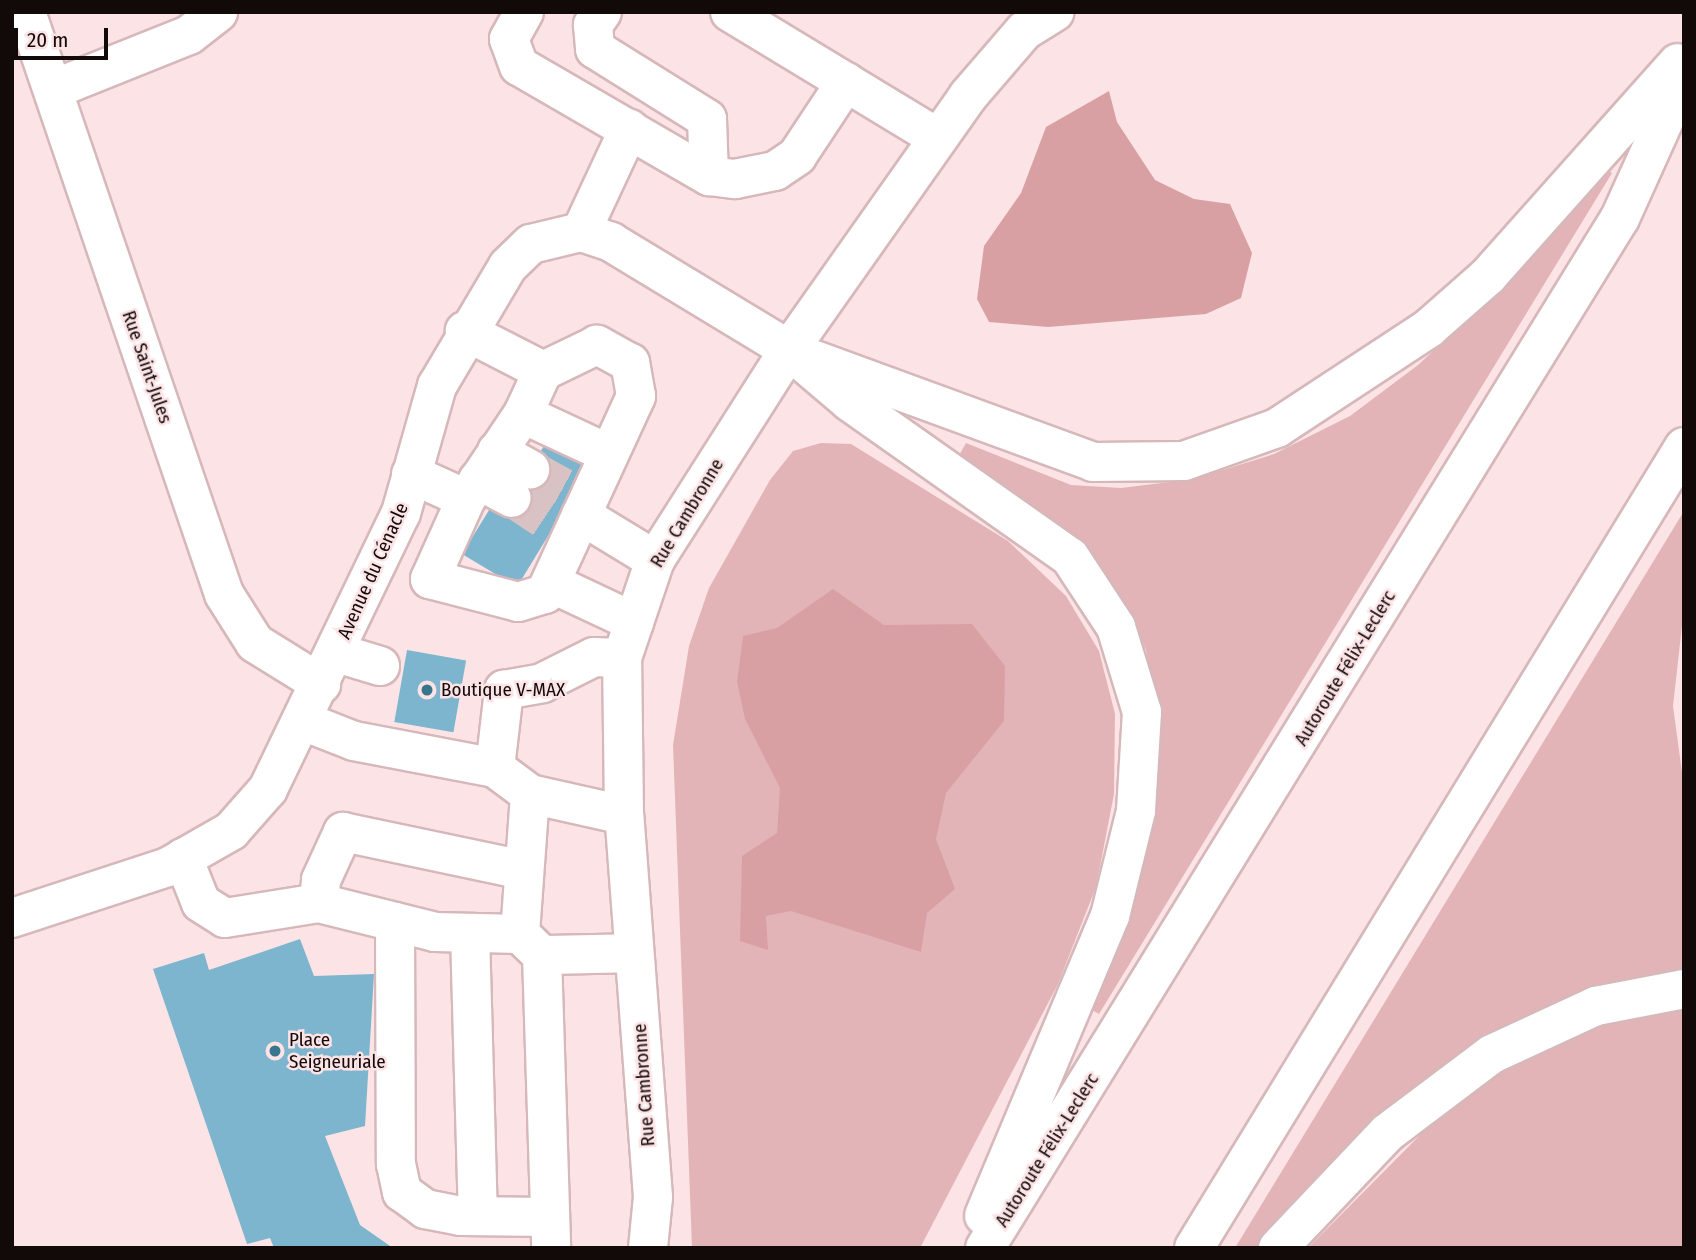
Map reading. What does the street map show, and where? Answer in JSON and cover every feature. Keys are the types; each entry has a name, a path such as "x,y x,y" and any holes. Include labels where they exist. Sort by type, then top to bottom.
{"main road":[{"name":"Rue Saint-Jules","path":"26,12 224,594 256,643 329,668 380,666"},
{"path":"54,89 155,51 218,12"},
{"path":"524,12 509,39 519,66 709,176 735,179 775,171 797,156 846,82"},
{"path":"602,12 593,25 595,49 712,127 709,176"},
{"path":"730,12 938,138"},
{"name":"Rue Cambronne","path":"649,1248 653,1197 624,815 622,658 654,560 789,350 938,138 1024,31 1054,12"},
{"path":"789,350 1093,462 1184,461 1277,428 1429,328 1488,276 1684,56"},
{"name":"Autoroute Félix-Leclerc","path":"985,1248 1620,218 1684,76"},
{"path":"629,129 581,232 611,242 789,350 850,402 1070,557 1116,627 1142,712 1136,811 1110,916 970,1248"},
{"name":"Avenue du Cénacle","path":"12,918 183,859 231,831 268,789 329,668 401,513 437,386 465,331 508,266 531,244 581,232"},
{"path":"465,331 543,371"},
{"path":"597,345 630,363 636,397 574,514 545,594 517,602 430,579 480,477 523,414 543,371 597,345"},
{"path":"523,414 607,453"},
{"path":"1194,1248 1684,447"},
{"path":"411,474 480,477 521,484"},
{"path":"574,514 654,560"},
{"path":"551,583 634,622"},
{"path":"495,768 505,690 542,684 594,657 622,658"},
{"path":"303,721 354,741 495,768 530,794 624,815"},
{"path":"395,922 398,1180 402,1192 425,1209 478,1216 551,1232 524,870 530,794"},
{"path":"319,903 321,880 342,832 524,870"},
{"path":"183,859 201,903 225,918 319,903 395,922 531,945 634,953"},
{"path":"470,933 478,1216"},
{"path":"1278,1248 1387,1133 1492,1054 1596,1006 1684,989"}],"shaded area":[{"path":"1109,91 1117,122 1155,180 1194,199 1230,204 1252,253 1241,298 1206,314 1048,327 989,322 977,299 984,246 1021,193 1046,127"},
{"path":"1606,169 1612,173 1099,1014 1092,1010 1142,872 1155,807 1155,696 1146,650 1125,602 1096,562 1054,522 957,459 966,443 1071,485 1121,488 1194,479 1274,454 1350,416 1418,365 1498,291"},
{"path":"821,443 851,444 1008,541 1066,596 1099,651 1115,714 1114,794 1096,887 1058,984 920,1248 692,1248 673,745 689,646 709,588 770,480 793,451"},
{"path":"1684,511 1684,608 1673,706 1684,787 1684,971 1581,992 1499,1029 1420,1083 1346,1150 1258,1248 1235,1248"},
{"path":"833,589 884,625 972,624 1005,666 1004,721 946,793 936,839 955,889 927,913 921,952 791,911 766,916 768,950 740,941 742,856 777,833 780,788 745,719 737,682 743,636 777,628"},
{"path":"1684,1008 1684,1248 1308,1248 1428,1127 1485,1081 1552,1045 1617,1020"}],"building":[{"path":"547,441 590,467 517,587 462,554 494,502 506,508"},
{"path":"407,650 466,660 453,732 394,722"},
{"name":"Place Seigneuriale","path":"300,939 314,976 374,974 365,1126 325,1136 360,1225 393,1248 274,1248 270,1238 247,1244 153,969 204,953 209,970"}],"tunnel":[{"path":"530,469 574,493"},
{"path":"512,498 554,526"}],"place":[{"name":"Boutique V-MAX","path":"427,690"},
{"name":"Place Seigneuriale","path":"275,1051"}]}
